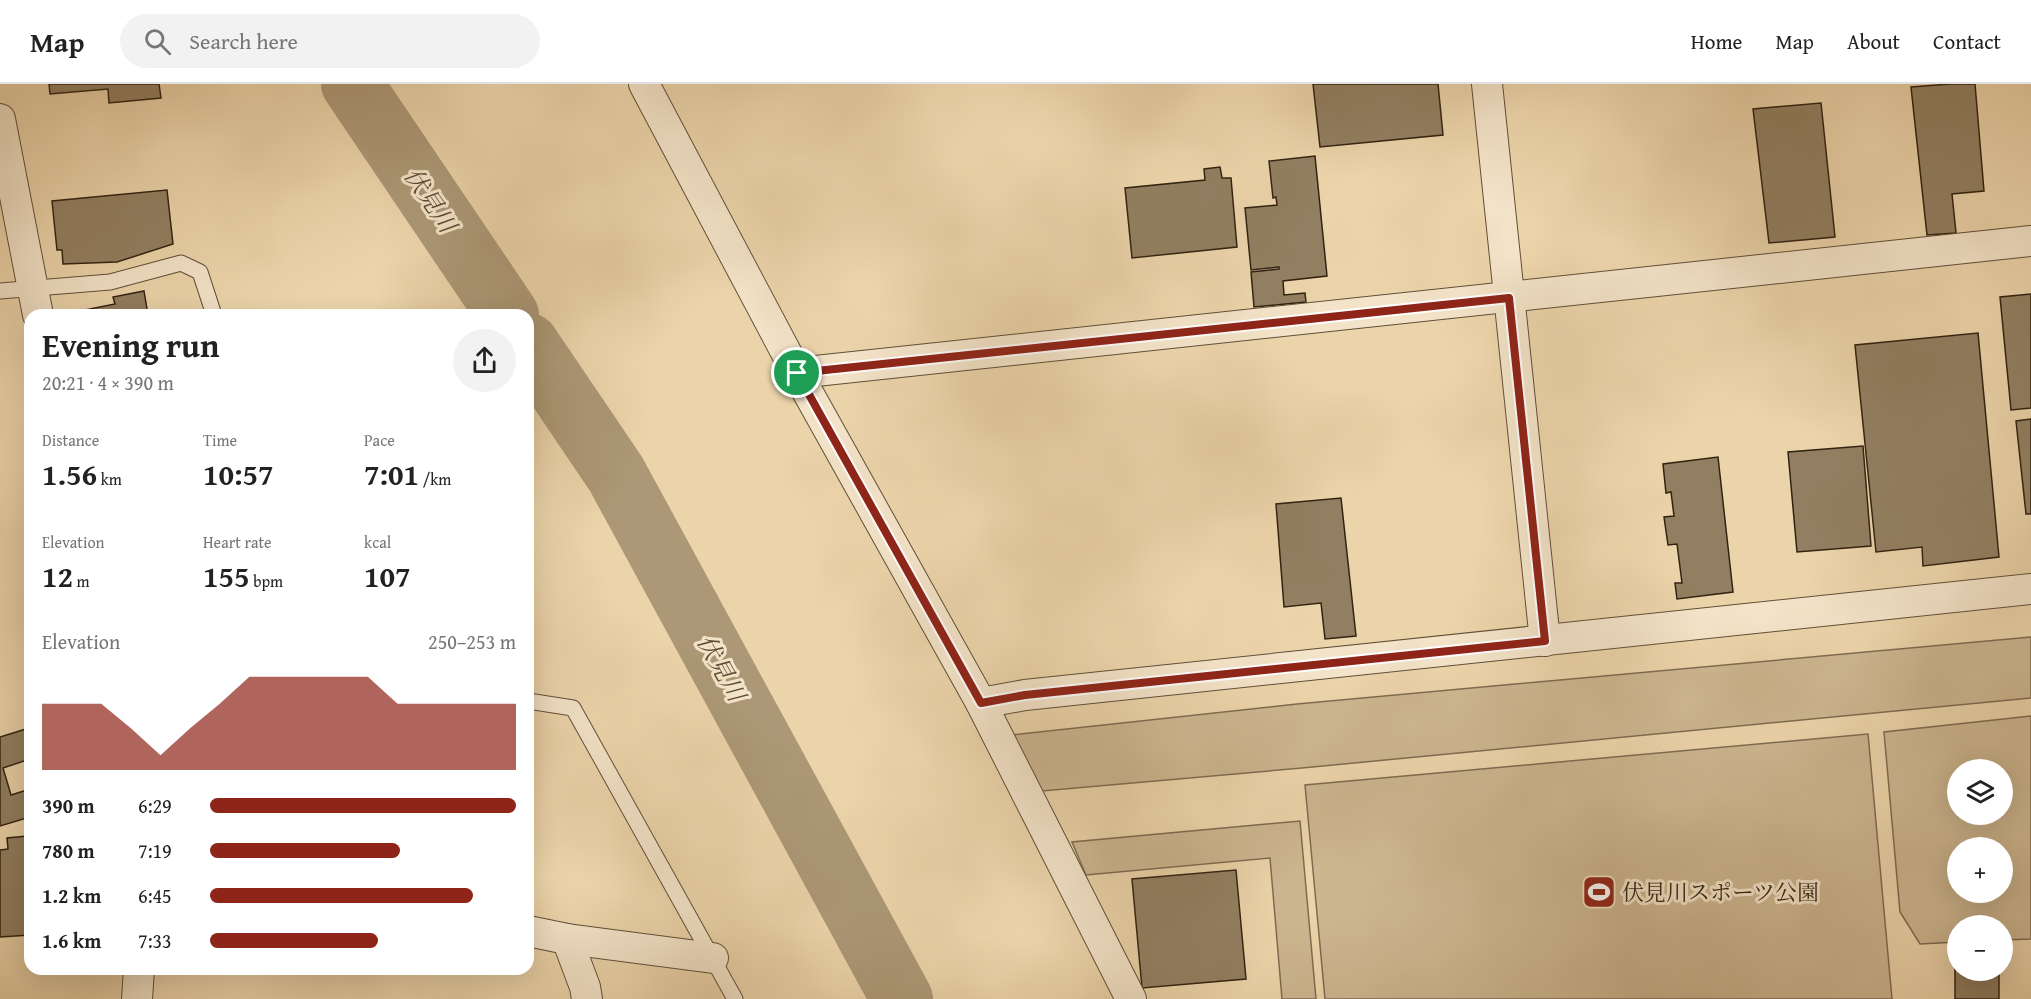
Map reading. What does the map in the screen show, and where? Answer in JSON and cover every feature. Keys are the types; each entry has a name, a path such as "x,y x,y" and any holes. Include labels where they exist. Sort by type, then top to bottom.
{"street":[{"path":"644,84 797,373 981,703 1131,999"},
{"path":"1487,84 1545,641"},
{"path":"0,120 35,302"},
{"path":"797,373 2031,241"},
{"path":"981,703 1025,695 2031,589"},
{"path":"534,932 567,939 713,958"},
{"path":"567,939 585,987 587,999"},
{"path":"137,999 139,975"}],"lane":[{"path":"0,291 35,302 181,262 200,272 212,309"},
{"path":"534,702 573,708 735,999"}],"shaded area":[{"path":"2031,637 2031,698 1042,791 1012,735 1297,704"},
{"path":"2031,716 2031,939 2013,940 2013,915 1947,915 1947,943 1920,944 1900,912 1884,732"},
{"name":"伏見川スポーツ公園","path":"1868,734 1892,999 1325,999 1305,785"},
{"path":"1300,821 1316,999 1282,999 1270,858 1086,875 1072,842"}],"building":[{"path":"49,84 159,84 161,98 109,103 108,89 50,94"},
{"path":"1313,84 1438,84 1443,135 1320,147"},
{"path":"1975,84 1984,191 1952,194 1956,233 1927,235 1911,87"},
{"path":"1821,103 1835,237 1769,243 1753,109"},
{"path":"1315,156 1327,276 1283,281 1284,295 1305,293 1306,302 1254,307 1251,272 1279,269 1279,267 1251,270 1245,208 1277,205 1276,197 1273,198 1269,161"},
{"path":"1220,167 1222,178 1231,178 1237,247 1132,258 1125,188 1205,180 1204,169"},
{"path":"167,190 173,244 117,262 63,264 62,250 57,250 52,201"},
{"path":"144,291 147,309 90,309 115,304 113,297"},
{"path":"2031,294 2031,408 2011,410 2000,297"},
{"path":"1978,333 1999,557 1923,566 1922,547 1876,552 1855,345"},
{"path":"2031,419 2031,514 2026,514 2016,421"},
{"path":"1863,446 1871,546 1797,552 1788,452"},
{"path":"1718,457 1733,592 1677,599 1675,583 1682,583 1677,544 1668,545 1664,517 1674,516 1671,492 1666,493 1663,464"},
{"path":"1341,498 1356,636 1325,639 1321,603 1284,607 1276,504"},
{"path":"24,730 24,761 3,768 11,795 24,791 24,819 0,826 0,737"},
{"path":"24,836 24,935 0,937 0,850 8,849 7,838"},
{"path":"1236,870 1246,979 1142,988 1132,879"},
{"path":"1955,981 1999,981 1999,999 1955,999"}],"waterway":[{"name":"伏見川","path":"352,84 504,309"},
{"name":"伏見川","path":"534,353 616,474 902,999"}],"place":[{"name":"伏見川スポーツ公園","path":"1599,892"}],"route":[{"path":"1509,298 1545,641 1025,695 981,703 797,373 1509,298"}]}
